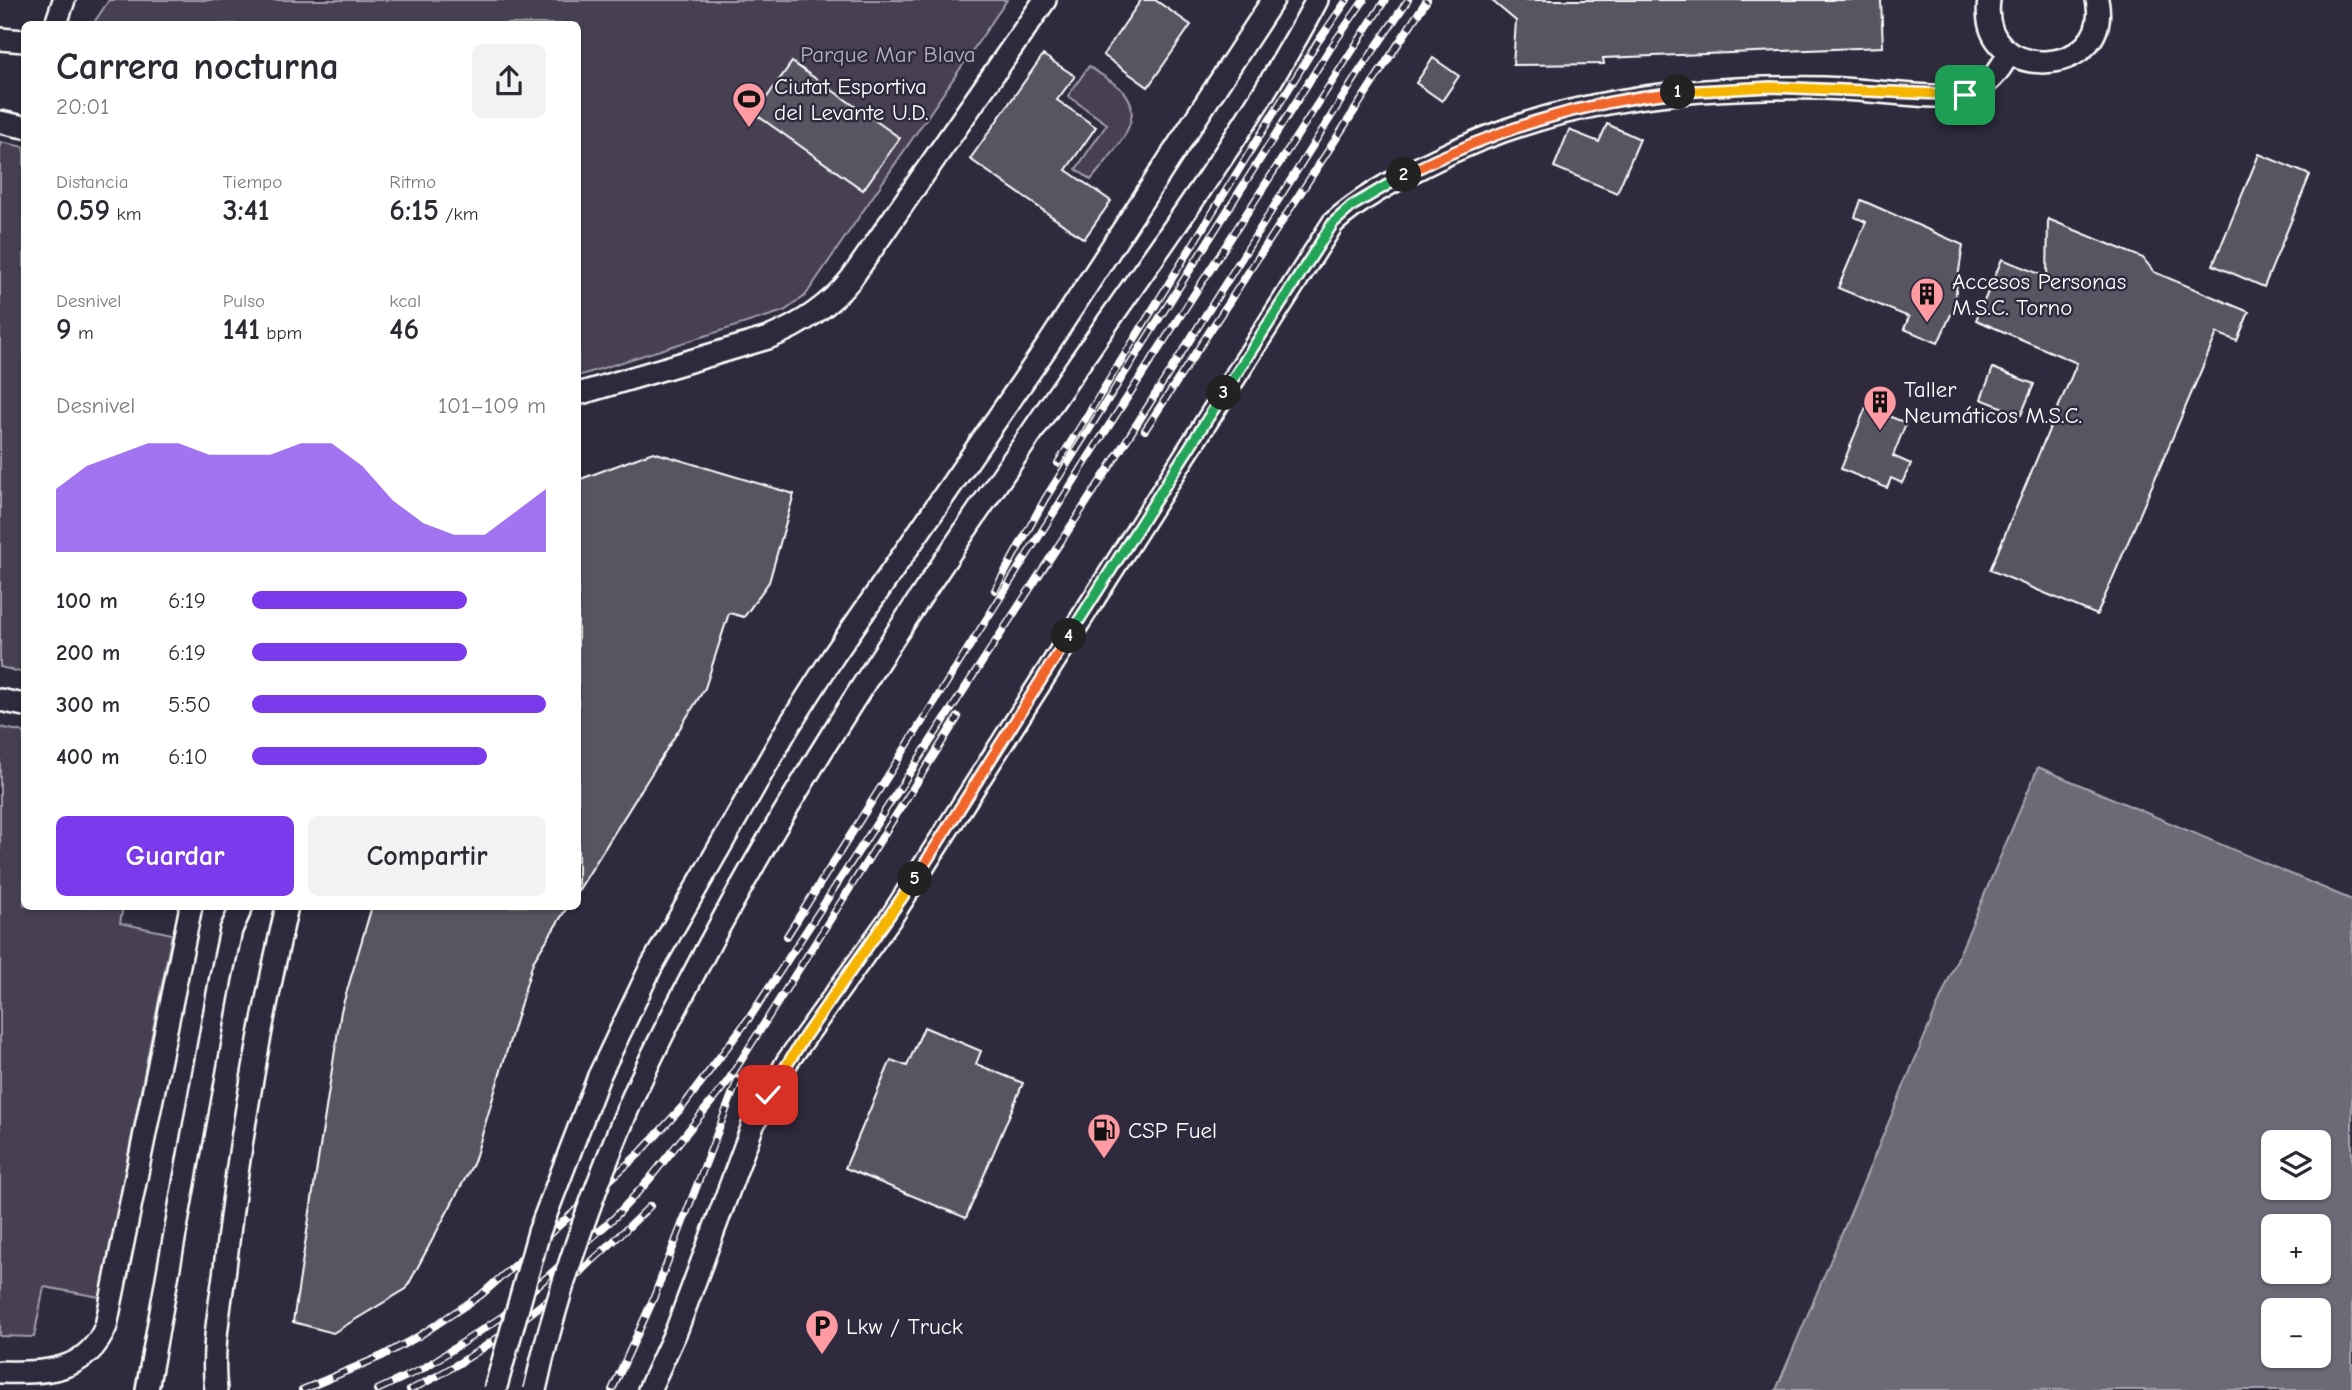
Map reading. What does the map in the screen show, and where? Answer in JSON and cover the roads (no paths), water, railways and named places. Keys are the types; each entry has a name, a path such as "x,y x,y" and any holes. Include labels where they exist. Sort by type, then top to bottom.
{"street":[{"path":"57,21 64,0"},
{"path":"581,393 768,338 798,325 828,304 851,279 1045,0"},
{"path":"495,1390 539,1232 599,1076 651,967 787,729 834,655 1041,356 1273,0"},
{"path":"535,1390 575,1251 635,1092 697,966 799,790 929,584 1231,140 1317,0"},
{"path":"1988,1 1989,22 1996,39 2009,53 2026,61 2044,64 2062,61 2078,52 2090,39 2097,23 2097,0"},
{"path":"0,39 21,41"},
{"path":"649,1390 677,1329 753,1125 787,1062 891,916 1333,223 1352,206 1390,182 1457,148 1510,127 1570,109 1628,97 1771,87 1965,95 1984,87 1999,72 2009,53"},
{"path":"0,122 21,126"},
{"path":"0,700 21,704"},
{"path":"0,1372 52,1371 69,1367 95,1346 106,1326 190,910"},
{"path":"228,910 231,930"},
{"path":"147,1390 231,930 240,910"},
{"path":"216,1390 215,1360 229,1231 246,1116 286,910"}],"railway":[{"path":"1058,463 1317,43 1347,0"},
{"path":"995,590 1045,499 1329,50 1364,0"},
{"path":"787,936 1090,455 1385,0"},
{"path":"302,1390 382,1356 419,1336 481,1295 640,1153 684,1105 752,1014 1109,468 1359,72 1408,0"},
{"path":"1145,430 1427,0"},
{"path":"377,1390 424,1368 503,1316 615,1217 648,1181 728,1081 958,717"},
{"path":"612,1390 652,1302 738,1079"},
{"path":"410,1390 476,1353 507,1331 595,1259 650,1206"}],"place":[{"name":"Ciutat Esportiva del Levante U.D.","path":"749,129"},
{"name":"Accesos Personas M.S.C. Torno","path":"1927,324"},
{"name":"Taller Neumáticos M.S.C.","path":"1880,432"},
{"name":"CSP Fuel","path":"1104,1160"},
{"name":"Lkw / Truck","path":"822,1356"}],"park label":[{"name":"Parque Mar Blava","path":"888,54"}]}
